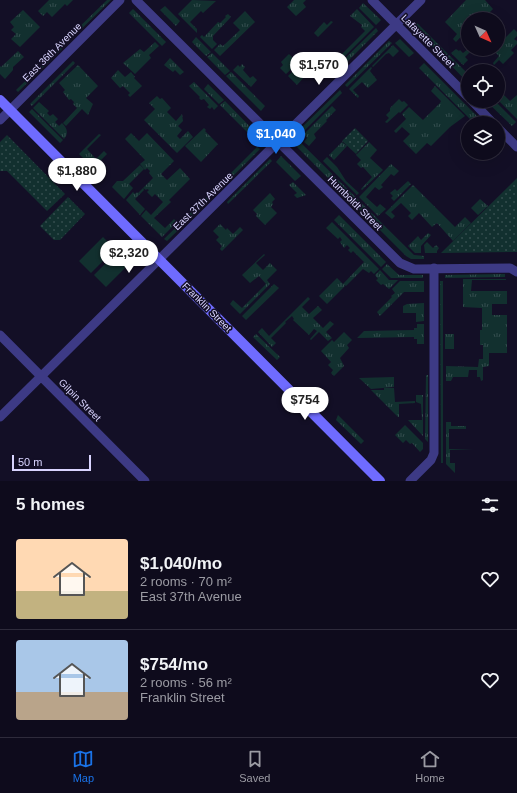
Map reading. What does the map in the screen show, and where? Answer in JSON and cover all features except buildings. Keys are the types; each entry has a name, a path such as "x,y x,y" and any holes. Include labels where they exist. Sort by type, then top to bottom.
{"street":[{"name":"East 36th Avenue","path":"0,120 120,0"},
{"name":"Humboldt Street","path":"136,0 398,262 412,268 510,268 517,272"},
{"name":"Lafayette Street","path":"372,0 461,90"},
{"name":"East 37th Avenue","path":"0,417 420,0"},
{"name":"Franklin Street","path":"0,100 380,481"},
{"path":"479,108 486,116"},
{"path":"505,135 517,147"},
{"path":"410,481 433,456 434,450 434,268"},
{"name":"Gilpin Street","path":"0,335 145,481"}],"green space":[{"path":"49,0 73,0 67,6 65,4 52,17 47,12 43,16 38,11"},
{"path":"107,0 111,0 68,42 66,40"},
{"path":"192,0 216,1 203,13 201,11 190,22 197,29 197,33 178,14"},
{"path":"294,0 306,0 303,3 306,7 296,16 287,7"},
{"path":"466,0 485,0 493,9 490,12 461,12 461,37 456,42 453,39 457,34 445,22"},
{"path":"363,3 381,20 376,25 359,8"},
{"path":"165,6 180,21 176,26 160,10"},
{"path":"133,9 166,42 162,46 129,13"},
{"path":"357,9 374,27 332,69 331,68 340,59 338,58 365,31 361,27 362,25 350,16"},
{"path":"23,10 40,27 20,47 11,39 16,34 11,30 14,27 10,22"},
{"path":"245,11 255,22 220,56 214,50 220,44 223,46 240,30 233,23"},
{"path":"228,14 231,17 213,36 213,40 217,44 212,49 200,37 202,35 204,37"},
{"path":"331,21 333,22 318,37 314,33 324,22 327,25"},
{"path":"417,23 448,54 444,58 413,27"},
{"path":"376,28 378,31 337,72 332,71"},
{"path":"514,29 517,32 517,36 514,39 517,41 517,44 511,50 514,53 503,64 499,60 494,64 499,56 505,56 505,38"},
{"path":"196,37 211,52 206,56 192,42"},
{"path":"400,39 414,53 409,57 395,43"},
{"path":"389,41 392,43 347,87 345,85"},
{"path":"155,42 159,46 149,55 151,58 135,74 123,63 140,49 144,52"},
{"path":"393,45 399,51 393,57 389,53 386,54 373,67 372,66"},
{"path":"60,47 62,49 18,92 16,90"},
{"path":"456,49 459,51 460,50 461,56 466,56 465,57 468,60 462,64 451,53"},
{"path":"18,51 24,57 13,67 13,70 5,79 0,74 0,66 1,67"},
{"path":"212,53 230,71 225,75 207,57"},
{"path":"289,54 298,63 286,74 280,68 283,65 281,62"},
{"path":"449,55 461,67 461,76 445,59"},
{"path":"170,58 184,72 180,75 175,70 173,72 164,65"},
{"path":"73,61 75,63 32,106 30,104"},
{"path":"424,63 461,100 461,108 469,108 477,116 467,116 419,68"},
{"path":"242,64 245,67 243,70 250,78 253,76 257,80 251,87 233,70 238,65 240,67"},
{"path":"78,65 98,86 86,98 93,104 88,115 82,109 66,126 63,123 77,108 73,104 74,102 71,99 69,100 63,92 65,90 59,83"},
{"path":"299,65 307,74 297,85 288,76"},
{"path":"371,67 372,68 370,71 377,80 368,88 362,82 353,90 359,96 358,98 349,89"},
{"path":"118,70 125,77 131,72 135,77 134,78 142,86 130,97 128,95 130,93 123,86 120,88 111,78"},
{"path":"231,72 265,106 261,111 226,76"},
{"path":"194,82 218,106 214,110 212,107 210,109 207,107 209,105 204,99 201,100 189,86"},
{"path":"208,84 224,100 219,104 204,89"},
{"path":"435,86 465,116 461,116 461,119 450,127 431,146 427,143 416,154 403,141 410,134 402,127 396,133 394,131 406,119 402,114 409,107 423,120 440,103 441,101 431,91"},
{"path":"340,90 342,93 299,136 296,133"},
{"path":"517,95 517,119 505,107 505,96 510,101"},
{"path":"157,96 160,99 162,98 171,108 167,112 176,121 182,114 183,121 178,126 182,130 177,136 180,139 188,131 193,137 177,153 144,120 155,109 149,103"},
{"path":"399,99 408,105 387,123 385,122 389,118 386,115 390,111 390,108"},
{"path":"225,101 261,138 257,142 220,105"},
{"path":"39,102 49,111 47,113 50,116 53,114 58,119 55,122 59,126 62,123 65,127 67,133 64,139 33,108"},
{"path":"332,106 336,110 314,134 316,138 309,146 304,142 307,138 304,134"},
{"path":"493,108 502,108 516,122 512,126 505,119 505,116 502,116"},
{"path":"32,109 63,140 60,143 29,112"},
{"path":"204,128 206,130 205,131 218,144 201,162 185,146"},
{"path":"355,128 368,141 356,154 342,141"},
{"path":"131,133 139,141 147,133 174,161 161,174 167,180 180,168 190,179 169,200 171,202 154,218 165,228 174,219 177,222 162,237 141,216 146,210 151,215 163,202 155,194 152,197 147,192 149,190 143,188 153,178 149,173 150,171 147,168 145,170 140,164 145,160 125,139"},
{"path":"99,134 101,135 87,149 96,159 104,151 107,154 100,161 106,167 99,174 79,154"},
{"path":"7,135 65,194 47,211 7,171 0,171 0,142"},
{"path":"298,140 414,255 424,256 424,259 411,259 406,256 294,144"},
{"path":"342,142 347,146 334,160 329,155"},
{"path":"369,142 377,150 370,158 383,170 362,190 361,189 372,177 363,167 361,168 357,164 361,160 356,155"},
{"path":"257,147 260,149 218,191 214,190"},
{"path":"281,156 301,176 295,181 276,162"},
{"path":"327,157 337,167 346,181 359,193 357,195 323,161"},
{"path":"270,159 272,161 228,204 227,202"},
{"path":"391,164 399,171 394,176 391,174 381,185 383,187 379,190 375,187 366,197 377,207 380,204 386,209 378,216 359,197"},
{"path":"140,165 144,169 129,184 133,188 124,199 112,187 117,181 123,181"},
{"path":"517,178 517,252 441,253"},
{"path":"408,181 411,184 394,201 391,198 393,196 390,193 395,189 397,191"},
{"path":"293,182 306,195 297,198 294,195 297,193 289,185"},
{"path":"413,185 455,227 465,217 471,223 453,241 437,223 432,227 419,213 412,220 408,216 411,213 401,203 391,212 395,216 392,219 385,213"},
{"path":"143,188 144,190 135,199 145,209 140,215 126,200 133,192 135,194 137,192 138,193"},
{"path":"270,193 275,199 272,202 273,204 271,207 277,213 265,225 256,216 257,214 253,210"},
{"path":"208,196 209,200 167,241 164,239"},
{"path":"68,197 85,214 60,240 54,240 40,226"},
{"path":"480,199 488,206 478,215 471,208"},
{"path":"339,215 386,262 381,267 334,220"},
{"path":"332,222 379,269 374,274 371,271 369,273 363,269 346,286 343,284 364,262 353,251 351,253 348,250 350,248 347,245 344,248 340,242 342,240 340,237 338,239 326,228"},
{"path":"220,224 233,234 240,227 243,230 222,251 220,249 222,246 216,240 219,237 213,231"},
{"path":"428,233 431,235 421,246 421,253 415,253 408,246 418,236 421,240"},
{"path":"103,237 115,249 91,273 79,261"},
{"path":"427,242 433,248 436,245 439,248 437,253 425,253 424,245"},
{"path":"118,251 130,263 106,287 94,275"},
{"path":"264,254 265,255 256,263 263,270 270,263 277,270 267,280 270,284 240,314 230,304 233,300 242,308 266,284 259,276 250,283 242,275"},
{"path":"387,264 399,275 423,275 423,278 391,278 382,269"},
{"path":"380,270 389,280 398,280 389,289 383,284 381,285 376,280 378,279 375,275"},
{"path":"505,274 505,277 445,278 445,275"},
{"path":"337,278 345,286 327,304 319,296"},
{"path":"463,279 506,279 472,280 471,291 507,291 507,304 492,304 492,315 507,315 507,353 489,353 489,366 483,367 483,380 481,381 480,377 477,377 477,370 469,370 468,377 453,377 451,381 446,381 446,366 478,367 479,359 483,359 483,345 480,345 482,308 463,307"},
{"path":"400,281 424,281 424,292 404,292 380,316 377,312 395,293 392,289"},
{"path":"440,281 443,281 443,463 441,463"},
{"path":"274,284 279,288 246,320 242,316"},
{"path":"308,297 310,299 302,307 309,314 318,306 322,310 313,318 323,328 330,321 334,324 326,332 332,338 328,341 319,332 311,340 310,339 317,331 314,329 309,335 293,320 294,319 292,316 271,338 276,343 272,347 258,332 262,328 269,336"},
{"path":"424,303 424,321 416,322 416,313 403,313 403,306 407,304"},
{"path":"417,324 424,324 424,344 417,344 417,339 414,339 414,337 357,338 364,331 414,330 414,328 417,328"},
{"path":"344,332 352,340 347,345 349,348 340,358 344,366 334,376 331,373 333,370 328,365 331,362 321,351 332,340 334,342"},
{"path":"256,334 280,357 277,360 253,337"},
{"path":"445,334 454,334 454,349 445,349"},
{"path":"426,375 428,375 428,442 425,439"},
{"path":"394,377 394,387 371,389 359,378"},
{"path":"384,388 394,388 395,402 415,401 415,403 399,404 398,417 371,390 384,390"},
{"path":"416,395 423,395 423,436 408,420 422,420 421,404 416,402"},
{"path":"338,415 364,441 361,444 336,420"},
{"path":"446,422 451,422 451,426 466,426 466,429 449,429 449,449 473,449 450,450 450,463 455,463 455,473 446,464"},
{"path":"405,425 423,443 423,449 420,452 412,443 410,444 406,440 403,443 395,435"}]}
